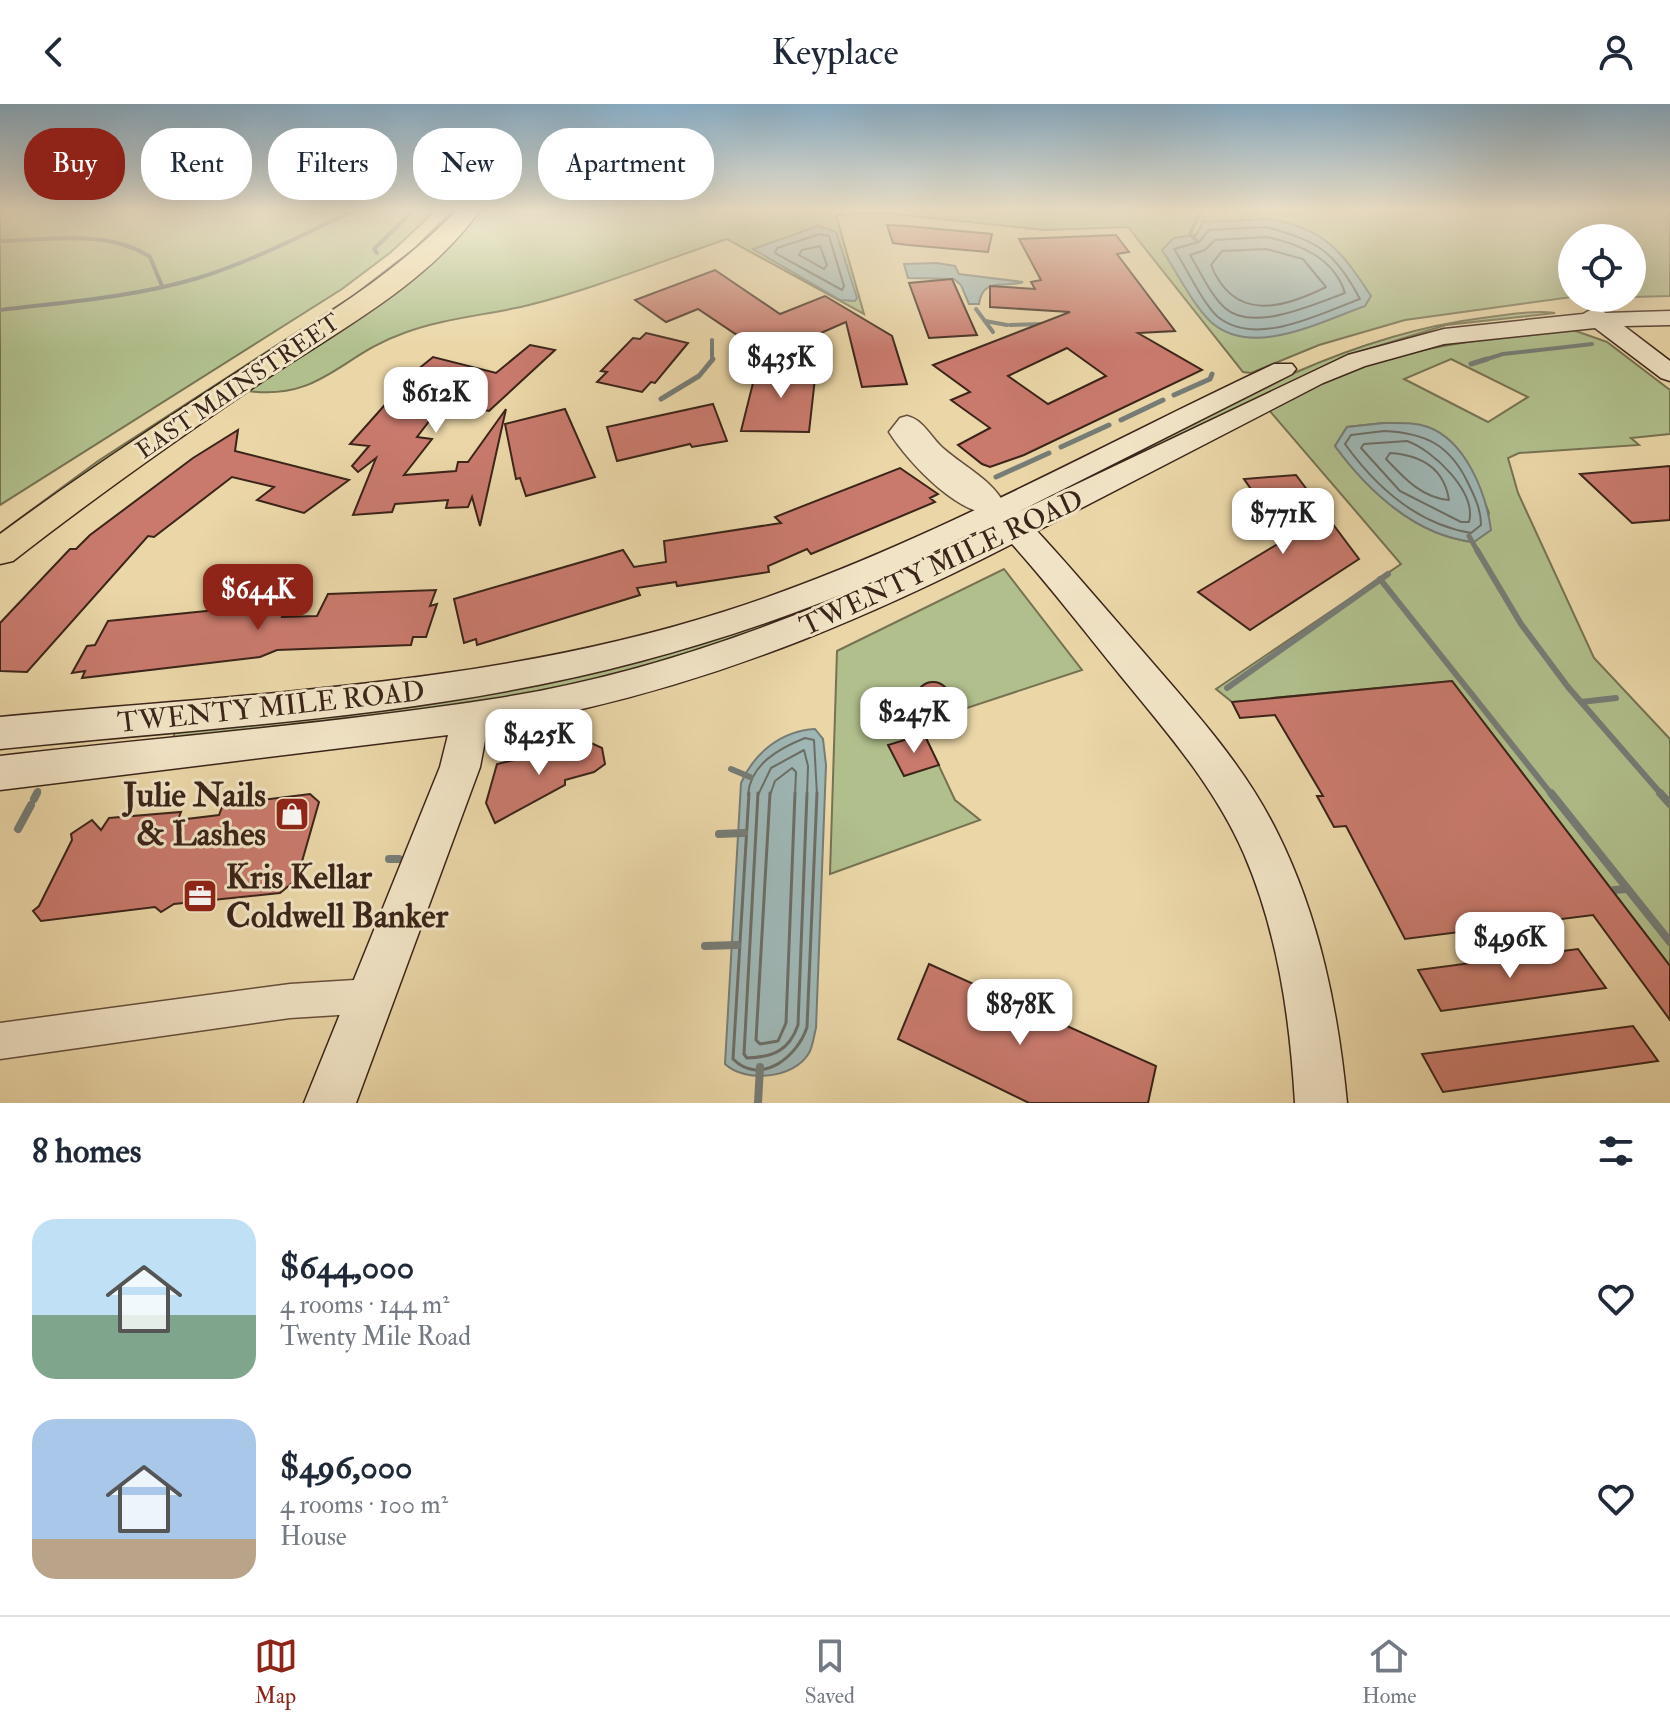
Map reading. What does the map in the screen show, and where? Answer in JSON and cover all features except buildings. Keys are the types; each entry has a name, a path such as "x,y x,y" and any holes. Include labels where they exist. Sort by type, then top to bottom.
{"main road":[{"name":"EAST MAINSTREET","path":"0,520 350,292 396,257"},
{"name":"EAST MAINSTREET","path":"0,552 96,481 373,295 421,257"},
{"name":"TWENTY MILE ROAD","path":"0,773 471,716 580,696 747,649 882,595 1006,518 1250,384 1349,342 1449,318 1592,313 1670,305"},
{"name":"TWENTY MILE ROAD","path":"1592,313 1670,318"},
{"path":"1592,313 1670,373"},
{"name":"TWENTY MILE ROAD","path":"0,733 427,692 556,669 657,644 768,609 1006,518"},
{"path":"1006,518 1191,734 1219,771 1251,824 1285,901 1300,947 1314,1029 1321,1103"},
{"path":"330,1103 460,767 471,716"}],"street":[{"path":"907,422 922,432 927,444 991,494 1006,518 972,502 914,455 899,432 907,422"},
{"path":"0,1041 274,1003 371,996"}],"green space":[{"path":"0,257 385,257 342,289 0,505"},
{"path":"404,257 412,257 0,542 0,533 98,461 353,296"},
{"path":"422,257 677,257 554,298 404,333 382,342 312,383 273,392 248,391"},
{"path":"759,257 848,257 864,314"},
{"path":"1151,257 1558,257 1558,299 1405,320 1319,345 1251,373 1243,372"},
{"path":"1646,257 1670,257 1670,296 1646,297"},
{"path":"1528,312 1555,313 1446,325 1343,357 1041,506 1200,419 1308,367 1422,329 1482,318"},
{"path":"1573,330 1607,342 1670,390 1670,434 1631,438 1639,445 1519,453 1508,458 1518,493 1594,658 1670,739 1670,966 1452,681 1232,702 1216,689 1401,564 1269,410 1335,376 1384,359 1464,342","holes":["1451,359 1528,397 1488,422 1404,379","1384,423 1425,429 1453,447 1463,460 1489,513 1482,534 1474,542 1432,531 1395,509 1362,479 1335,446 1347,427"]},
{"path":"1004,569 1082,670 961,710 952,703 942,714 927,714 924,734 955,800 980,820 830,874 837,651"},
{"path":"848,591 758,633 584,684 438,712 173,738 176,729 393,705"}],"water":[{"path":"766,257 844,257 857,298 855,301 840,300"},
{"path":"1166,257 1342,257 1371,296 1365,306 1287,334 1266,337 1228,333 1211,322"},
{"path":"904,264 955,266 959,274 1023,282 990,287 981,295 979,304 969,304 961,285 954,279 908,278"},
{"path":"1384,423 1428,427 1453,444 1479,485 1491,530 1474,542 1432,531 1395,509 1362,479 1335,446 1347,427"},
{"path":"815,729 823,739 826,765 816,1028 809,1053 802,1062 781,1073 744,1074 725,1064 741,783 753,762 770,746 791,734"}],"waterway":[{"path":"149,257 162,286"},
{"path":"0,310 174,285 254,257"},
{"path":"976,309 993,332"},
{"path":"985,321 1007,325"},
{"path":"1010,325 1044,324"},
{"path":"712,340 712,360"},
{"path":"1481,361 1503,354 1592,344"},
{"path":"1471,364 1487,359"},
{"path":"661,399 699,376 712,360"},
{"path":"1174,395 1210,379 1212,374"},
{"path":"1121,420 1163,400"},
{"path":"1061,447 1109,425"},
{"path":"996,477 1049,453"},
{"path":"1469,536 1478,552"},
{"path":"1477,550 1521,624 1581,702"},
{"path":"1380,579 1388,574"},
{"path":"1227,688 1380,579"},
{"path":"1380,579 1552,795"},
{"path":"1581,702 1616,698"},
{"path":"1581,702 1662,795"},
{"path":"731,769 750,777"},
{"path":"34,799 38,791"},
{"path":"1551,793 1670,942"},
{"path":"1660,793 1670,804"},
{"path":"18,829 31,805"},
{"path":"719,834 744,833"},
{"path":"389,859 399,859"},
{"path":"1614,890 1627,889"},
{"path":"705,946 737,945"},
{"path":"758,1103 760,1067"}],"place":[{"name":"Julie Nails & Lashes","path":"292,814"},
{"name":"Kris Kellar Coldwell Banker","path":"200,896"}]}
